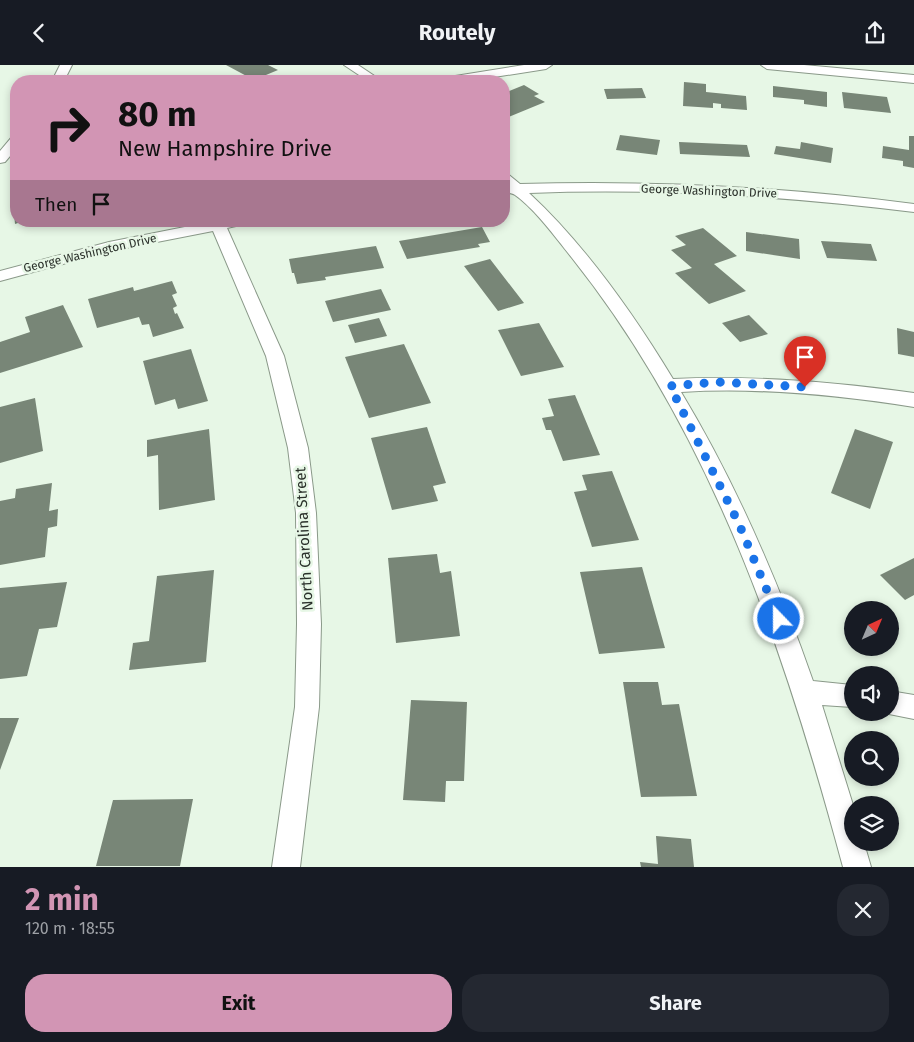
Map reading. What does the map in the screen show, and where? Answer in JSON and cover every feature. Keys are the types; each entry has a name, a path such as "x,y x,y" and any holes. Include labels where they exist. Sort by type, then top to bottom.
{"street":[{"path":"350,65 366,75"},
{"path":"485,75 546,65"},
{"path":"767,65 914,79"},
{"path":"0,159 10,148"},
{"name":"George Washington Drive","path":"510,185 733,190 823,197 914,208"},
{"path":"510,187 551,224 594,275 626,319 670,386 743,533 782,628 823,744 857,867"},
{"name":"George Washington Drive","path":"0,276 86,253 209,227"},
{"name":"North Carolina Street","path":"219,227 275,356 298,448 306,513 309,615 307,707 286,867"},
{"path":"670,386 718,382 791,385 914,400"},
{"path":"805,692 844,695"},
{"path":"899,704 914,707"}],"building":[{"path":"226,65 268,65 278,70 266,75 245,75"},
{"path":"684,82 706,84 706,92 746,96 747,110 721,108 721,104 713,103 713,108 683,106"},
{"path":"524,85 539,94 534,96 545,102 510,116 510,91"},
{"path":"773,86 827,92 827,107 804,104 804,100 773,97"},
{"path":"642,88 646,98 607,99 604,89"},
{"path":"842,92 887,97 891,113 844,108"},
{"path":"620,135 660,140 657,155 616,150"},
{"path":"909,136 914,136 914,168 903,166 903,161 882,158 883,146 909,150"},
{"path":"679,142 747,145 750,157 680,154"},
{"path":"801,142 833,148 831,163 774,154 776,146 800,149"},
{"path":"482,227 490,242 478,244 480,247 407,259 399,241"},
{"path":"703,228 737,256 714,264 746,291 709,304 675,273 692,268 671,250 686,245 675,236"},
{"path":"746,232 799,239 800,259 746,251"},
{"path":"821,241 871,244 877,261 827,258"},
{"path":"376,246 384,268 325,277 326,280 297,284 294,273 292,273 289,259"},
{"path":"490,259 524,303 498,311 464,266"},
{"path":"172,281 177,293 172,295 177,306 173,308 184,328 153,337 149,324 142,325 139,317 97,328 88,299 133,287 134,291"},
{"path":"381,289 391,310 333,322 325,301"},
{"path":"63,305 83,347 0,373 0,342 30,332 25,317"},
{"path":"749,315 768,334 740,342 722,323"},
{"path":"379,318 387,336 355,343 348,325"},
{"path":"539,323 564,367 521,376 498,330"},
{"path":"897,328 914,332 914,357 898,354"},
{"path":"404,344 431,403 369,418 345,357"},
{"path":"191,349 208,401 178,409 175,399 155,405 143,361"},
{"path":"575,395 600,455 563,461 551,430 546,430 542,418 554,416 548,399"},
{"path":"35,398 43,451 0,463 0,407"},
{"path":"427,427 446,483 433,486 438,501 392,510 371,438"},
{"path":"209,429 215,500 159,510 158,455 147,457 147,440"},
{"path":"855,429 893,442 870,509 831,493"},
{"path":"612,471 639,540 592,547 574,492 587,490 582,475"},
{"path":"52,483 49,511 58,509 57,526 48,528 45,557 0,565 0,501 15,498 16,489"},
{"path":"437,554 440,573 451,571 460,636 396,643 388,558"},
{"path":"914,558 914,595 905,600 880,575"},
{"path":"642,567 665,648 599,654 580,572"},
{"path":"214,570 206,662 129,670 133,643 149,641 157,576"},
{"path":"67,582 57,627 39,629 27,676 0,679 0,588"},
{"path":"623,682 658,682 662,705 679,704 697,796 641,797"},
{"path":"411,700 467,702 464,781 446,781 445,802 403,800"},
{"path":"0,718 19,718 0,770"},
{"path":"193,799 180,866 96,866 113,800"},
{"path":"656,836 691,839 694,867 641,867 640,862 658,864"}],"route":[{"path":"779,619 739,524 670,386 718,382 805,387"}]}
